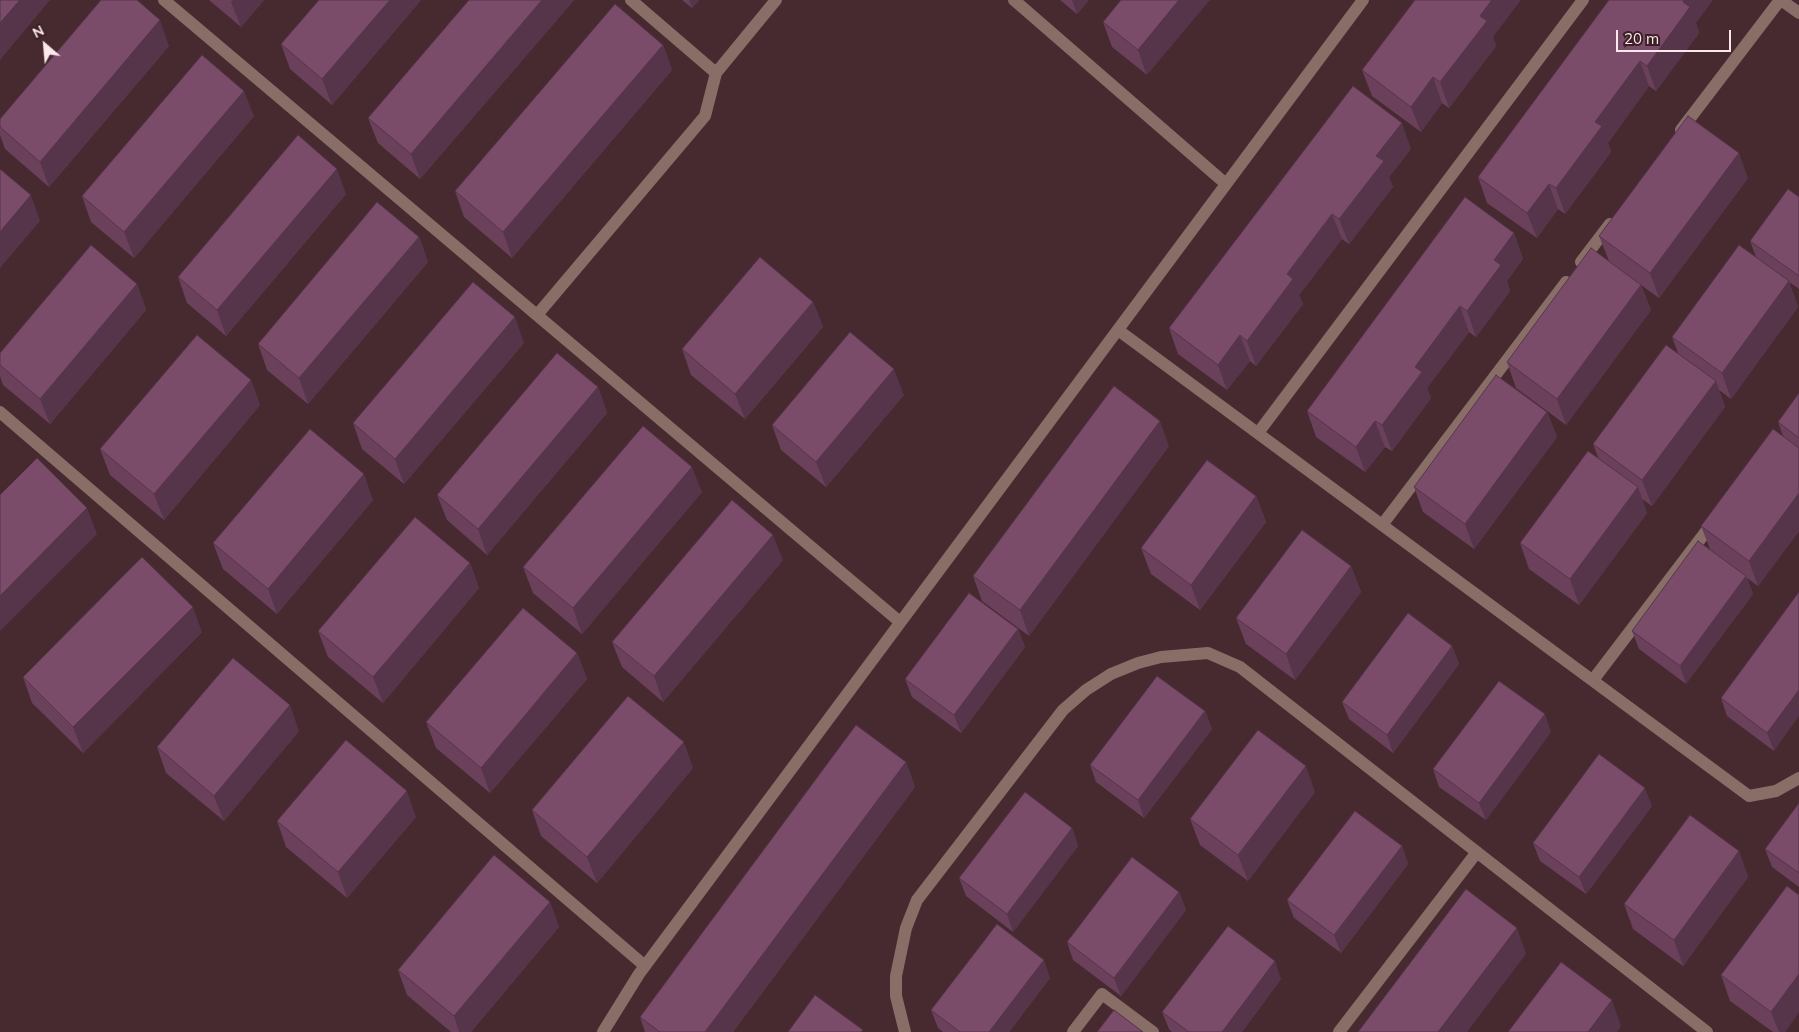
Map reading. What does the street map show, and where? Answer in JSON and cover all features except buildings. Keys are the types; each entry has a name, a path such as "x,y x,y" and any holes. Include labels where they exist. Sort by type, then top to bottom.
{"street":[{"path":"164,0 900,622"},
{"path":"631,0 716,73"},
{"path":"537,315 705,116 716,73 776,0"},
{"path":"1014,0 1226,184"},
{"path":"602,1032 645,966 1363,0"},
{"path":"1258,433 1583,0"},
{"path":"1671,143 1780,0 1799,14"},
{"path":"1382,525 1617,215"},
{"path":"1118,330 1749,796 1776,791 1799,778"},
{"path":"0,412 645,966"},
{"path":"1593,680 1722,509"},
{"path":"905,1032 896,996 896,976 906,928 917,900 1063,710 1094,685 1138,663 1161,657 1208,653 1240,667 1707,1032"},
{"path":"1339,1032 1477,852"},
{"path":"1073,1032 1102,994 1154,1032"}]}
